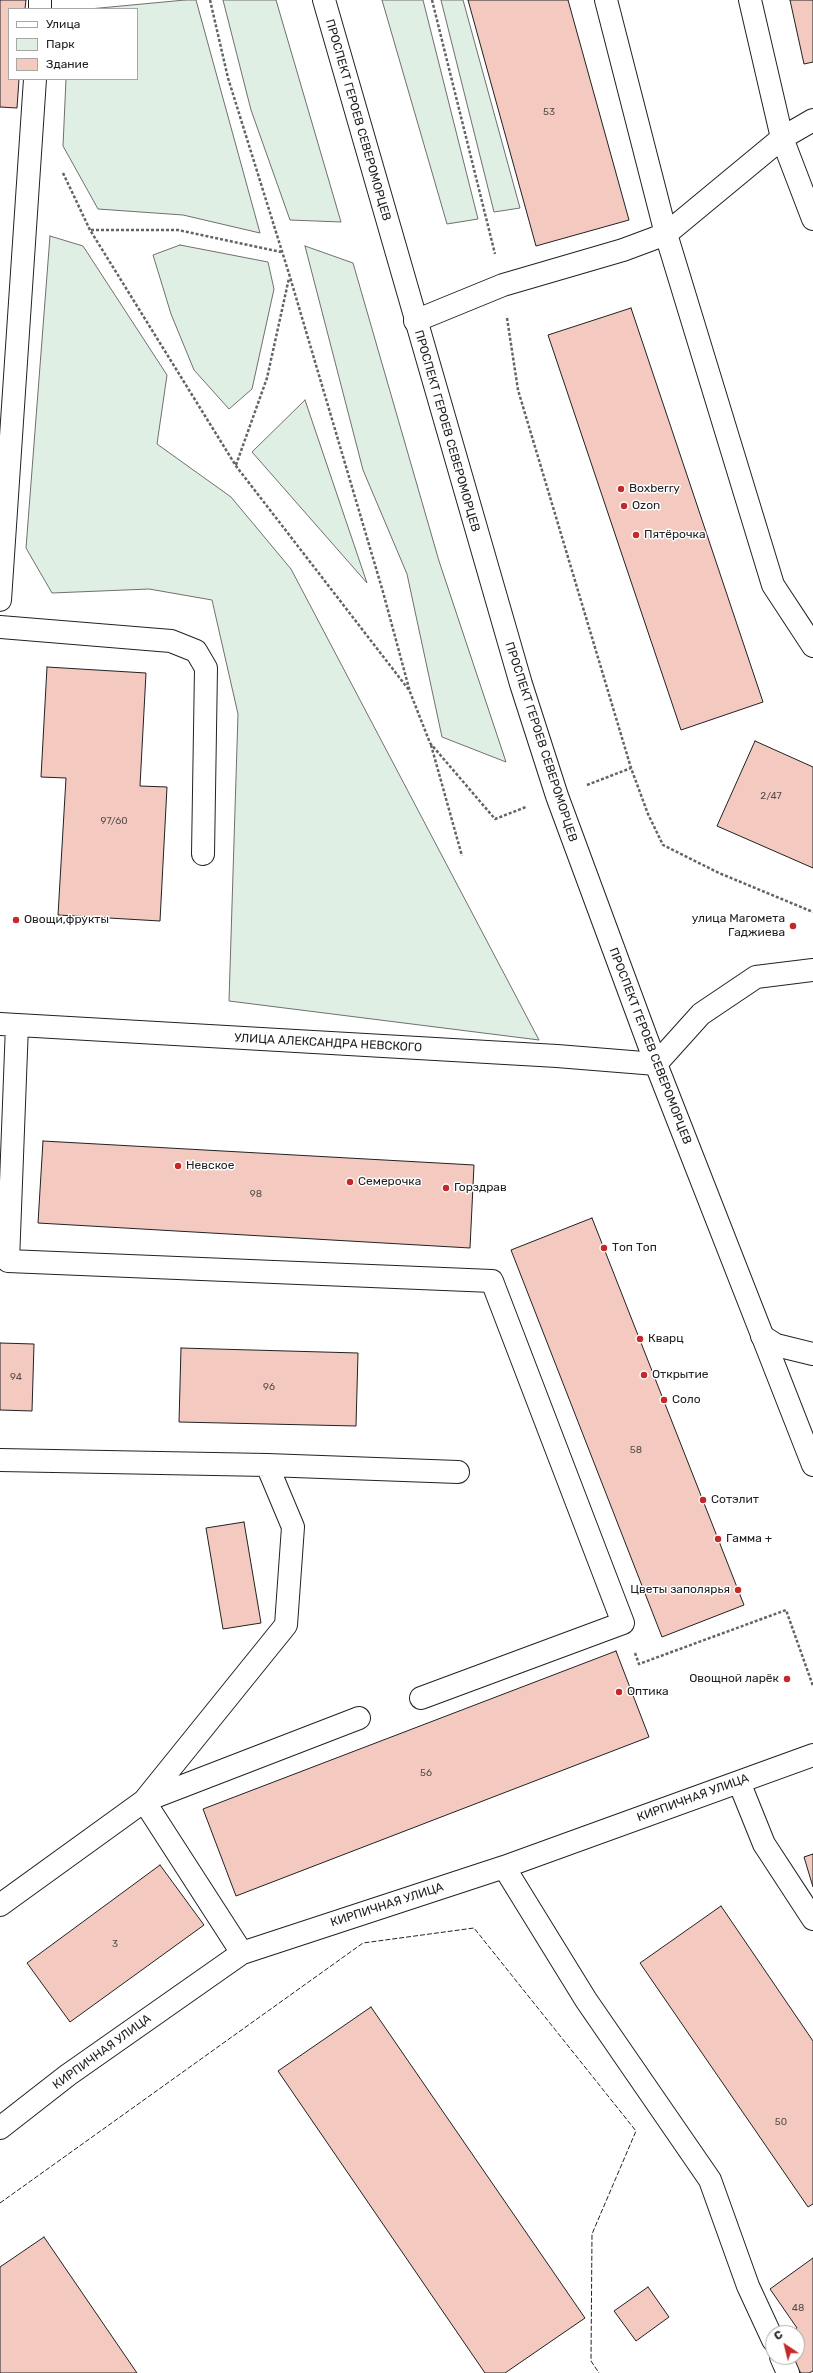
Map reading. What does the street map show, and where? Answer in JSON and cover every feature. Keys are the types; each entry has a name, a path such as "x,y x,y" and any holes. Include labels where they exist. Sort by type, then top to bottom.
{"street":[{"name":"ПРОСПЕКТ ГЕРОЕВ СЕВЕРОМОРЦЕВ","path":"324,0 415,321 540,744 566,823 656,1064 813,1464"},
{"path":"606,0 666,234 773,585 813,646"},
{"path":"750,0 782,138 813,219"},
{"path":"0,600 35,80"},
{"path":"415,321 503,285 623,250 666,234 782,138 813,120"},
{"path":"0,627 171,641 196,651 206,668 203,854"},
{"path":"656,1064 701,1014 756,977 813,970"},
{"path":"8,1024 4,1261 492,1281 623,1623 421,1698"},
{"name":"УЛИЦА АЛЕКСАНДРА НЕВСКОГО","path":"8,1024 558,1056 656,1064"},
{"path":"762,1336 776,1345 813,1354"},
{"path":"0,1460 267,1465 458,1472"},
{"path":"144,1801 286,1625 293,1527 267,1465"},
{"path":"0,1905 144,1801 359,1718"},
{"name":"КИРПИЧНАЯ УЛИЦА","path":"0,2128 68,2075 242,1953 504,1867 813,1755"},
{"path":"739,1782 764,1844 813,1919"},
{"path":"144,1801 242,1953"},
{"path":"504,1867 586,2000 710,2180 748,2286 766,2325"}],"path":[{"path":"210,0 228,78 290,277 410,692 430,744 462,856"},
{"path":"432,0 503,285 518,390 631,768 654,827 663,845 719,873 813,912"},
{"path":"60,167 90,230 236,466 410,692"},
{"path":"90,230 178,230 282,252"},
{"path":"236,466 267,378 290,277"},
{"path":"430,744 495,819"},
{"path":"623,1623 639,1664 786,1610 813,1686"}],"green space":[{"path":"196,0 260,233 183,215 98,209 63,146 66,80 138,80 138,8 100,8"},
{"path":"223,0 276,0 341,222 290,220 251,110"},
{"path":"382,0 423,0 478,219 447,224"},
{"path":"441,0 463,0 520,208 494,212"},
{"path":"50,236 83,246 167,375 157,444 231,497 291,569 539,1040 229,1001 238,714 212,600 149,589 52,593 26,548"},
{"path":"180,245 268,262 274,289 252,389 229,409 194,370 171,314 153,255"},
{"path":"305,246 353,263 439,561 506,762 442,737 407,574 363,470"},
{"path":"305,400 367,583 252,452"}],"building":[{"path":"0,0 26,0 25,8 8,8 8,80 19,80 17,108 0,107"},
{"path":"468,0 568,0 629,220 536,246"},
{"path":"790,0 813,0 813,62 804,64"},
{"path":"631,308 763,702 681,730 548,335"},
{"path":"47,667 146,673 140,786 167,787 160,921 58,915 66,778 41,777"},
{"path":"755,741 813,767 813,868 717,826"},
{"path":"43,1141 474,1165 470,1248 38,1223"},
{"path":"592,1218 744,1605 662,1637 511,1250"},
{"path":"0,1343 34,1344 32,1411 0,1410"},
{"path":"181,1348 358,1353 356,1426 179,1422"},
{"path":"244,1522 261,1623 223,1629 206,1528"},
{"path":"616,1651 649,1737 236,1896 203,1809"},
{"path":"813,1854 813,1887 804,1857"},
{"path":"160,1865 204,1925 70,2022 27,1963"},
{"path":"721,1906 813,2041 813,2204 808,2207 640,1963"},
{"path":"371,2007 585,2318 505,2373 485,2373 278,2071"},
{"path":"44,2237 137,2373 0,2373 0,2267"},
{"path":"813,2258 813,2371 809,2373 801,2373 796,2365 805,2365 805,2325 795,2325 770,2289"},
{"path":"648,2287 669,2317 636,2341 614,2311"}],"fence":[{"path":"0,2203 363,1943 474,1928 636,2131 592,2234 591,2361 599,2373"}],"place":[{"name":"Boxberry","path":"621,489"},
{"name":"Ozon","path":"624,506"},
{"name":"Пятёрочка","path":"636,535"},
{"name":"Овощи,фрукты","path":"16,920"},
{"name":"улица Магомета Гаджиева","path":"793,926"},
{"name":"Невское","path":"178,1166"},
{"name":"Семерочка","path":"350,1182"},
{"name":"Горздрав","path":"446,1188"},
{"name":"Топ Топ","path":"604,1248"},
{"name":"Кварц","path":"640,1339"},
{"name":"Открытие","path":"644,1375"},
{"name":"Соло","path":"664,1400"},
{"name":"Сотэлит","path":"703,1500"},
{"name":"Гамма +","path":"718,1539"},
{"name":"Цветы заполярья","path":"738,1590"},
{"name":"Овощной ларёк","path":"787,1679"},
{"name":"Оптика","path":"619,1692"}]}
